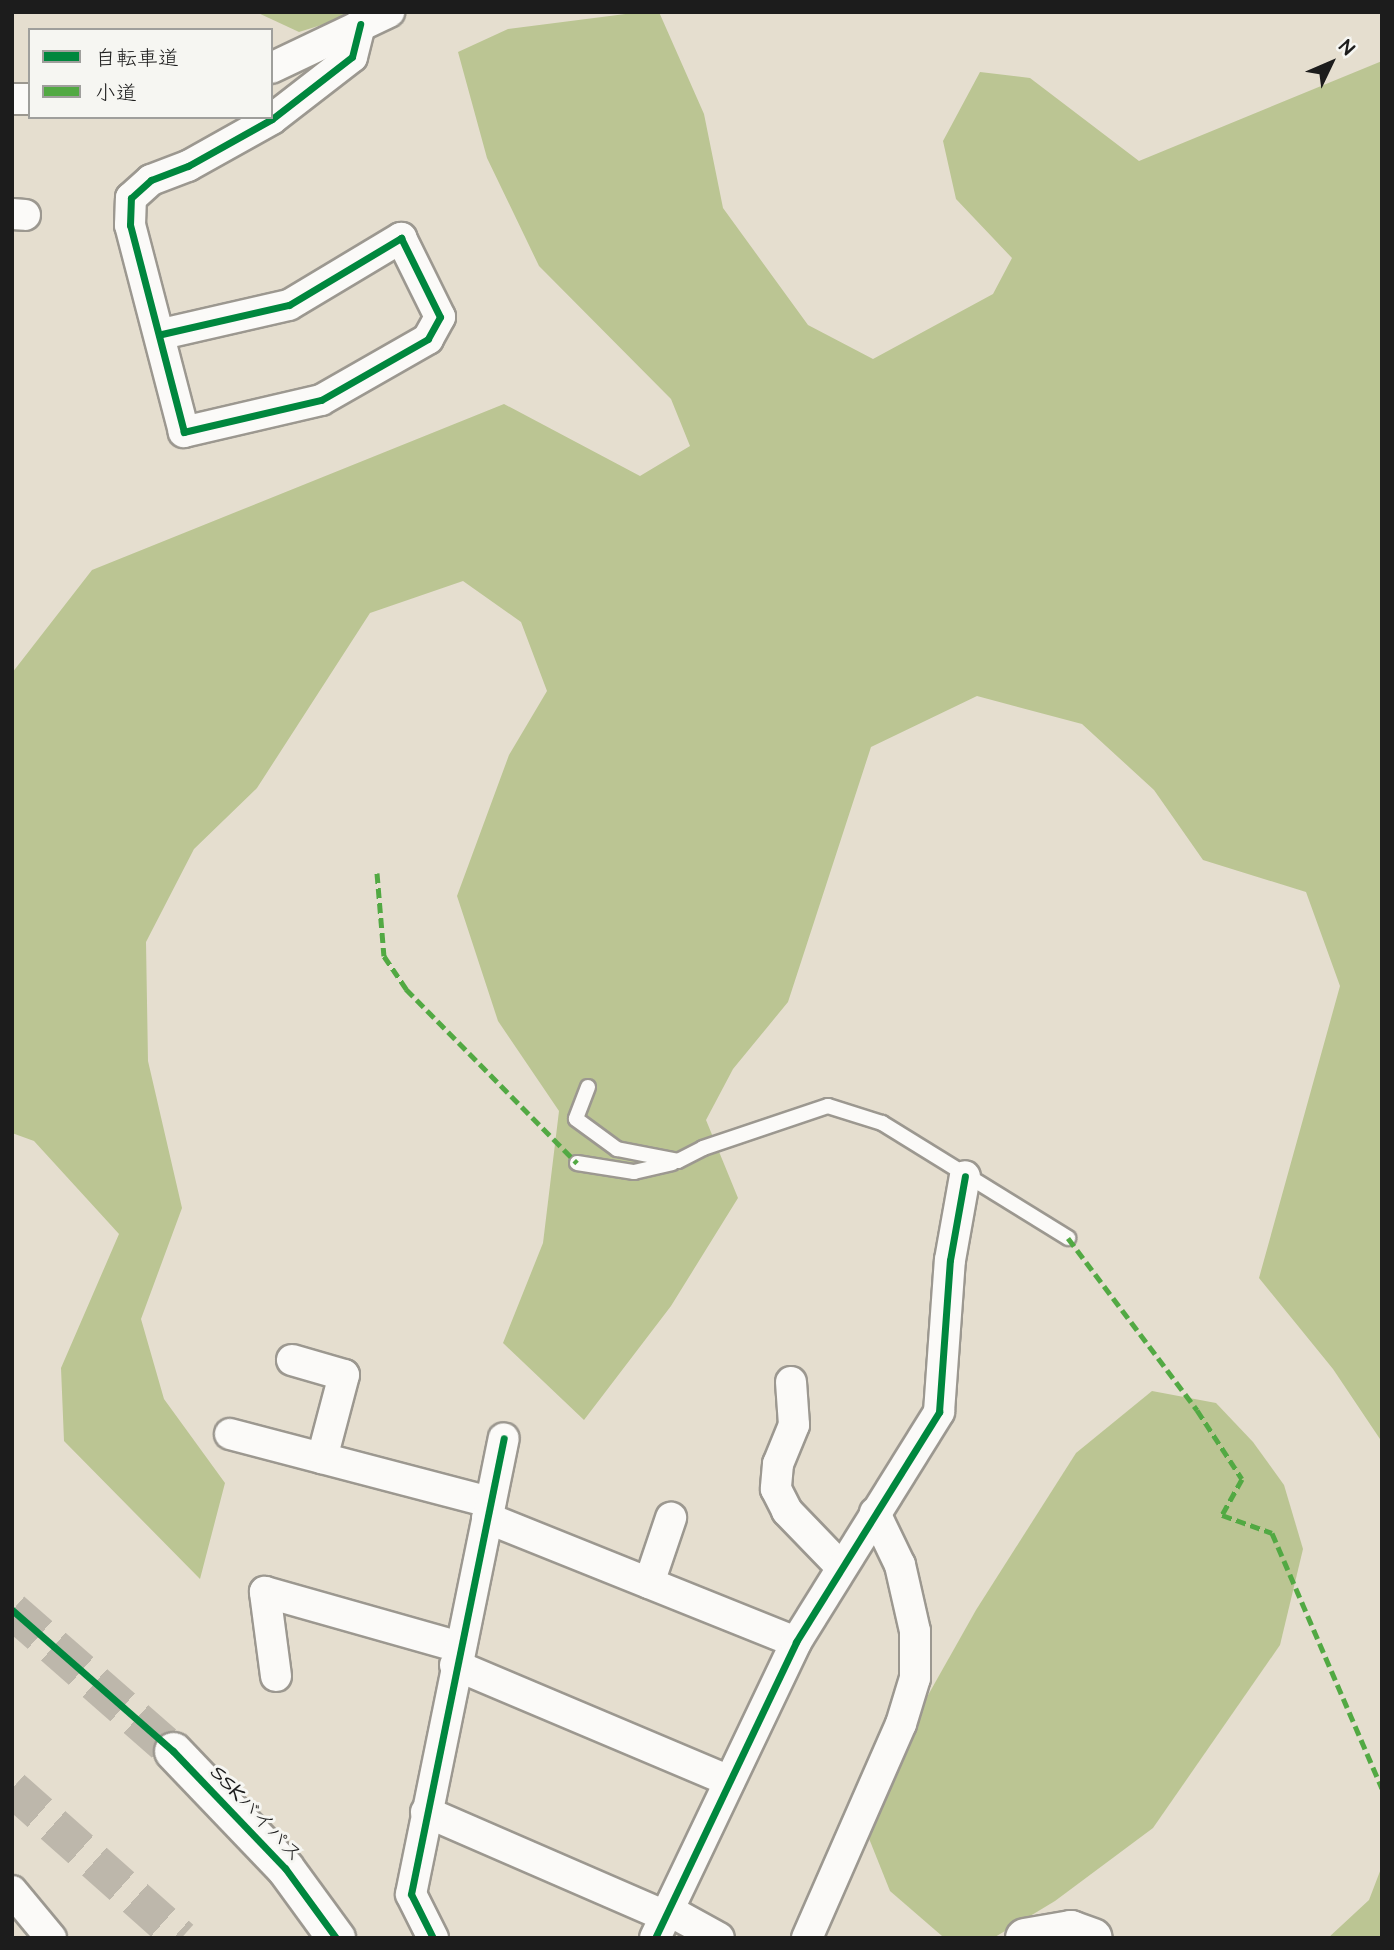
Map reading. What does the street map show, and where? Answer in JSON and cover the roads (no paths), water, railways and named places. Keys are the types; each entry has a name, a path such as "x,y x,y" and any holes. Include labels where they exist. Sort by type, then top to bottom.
{"main road":[{"path":"1025,1938 1072,1930 1094,1938"}],"street":[{"path":"273,67 389,12"},
{"path":"273,116 352,57 360,24"},
{"path":"162,334 289,305 401,238 440,317 428,339 321,400 184,432 162,334 130,225 131,198 151,180 188,166 268,119"},
{"path":"662,1921 796,1642 939,1412 950,1260 965,1175"},
{"path":"292,1360 344,1375 321,1458"},
{"path":"791,1382 794,1425 778,1464 776,1489 787,1511 841,1567"},
{"path":"230,1434 321,1458 489,1510 649,1583 796,1642"},
{"path":"433,1938 411,1894 457,1656 504,1438"},
{"path":"807,1938 901,1724 915,1678 915,1631 900,1565 875,1513"},
{"path":"649,1583 671,1518"},
{"path":"276,1676 265,1592 457,1656 729,1781"},
{"name":"SSKバイパス","path":"173,1751 285,1868 336,1938"},
{"path":"426,1811 662,1921 719,1938"},
{"path":"12,1891 51,1938"}],"lane":[{"path":"588,1087 576,1119 617,1149 678,1161"},
{"path":"577,1163 634,1172 678,1161 704,1148 828,1106 882,1122 1068,1238"}],"tunnel":[{"path":"12,1610 173,1751"},
{"path":"12,1788 181,1938"}]}
